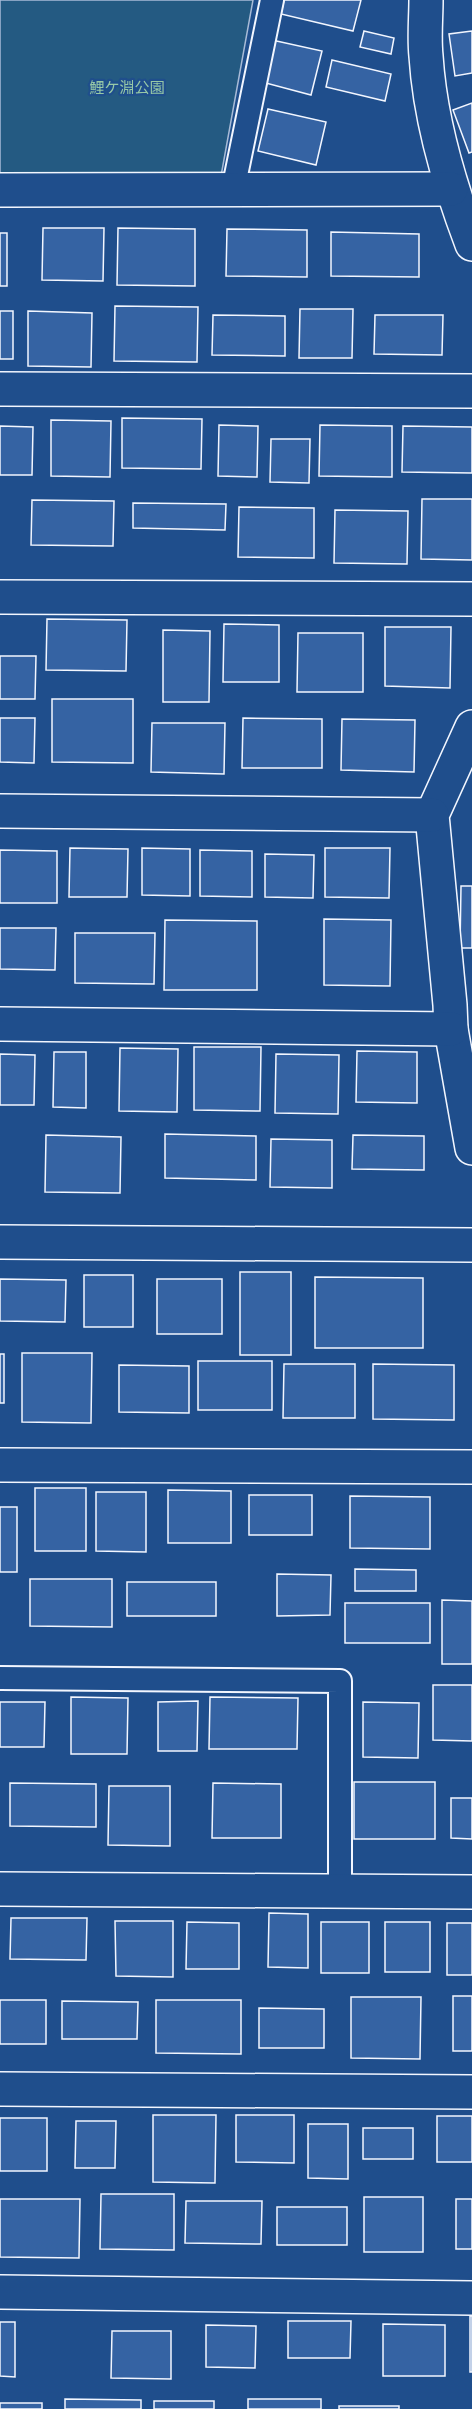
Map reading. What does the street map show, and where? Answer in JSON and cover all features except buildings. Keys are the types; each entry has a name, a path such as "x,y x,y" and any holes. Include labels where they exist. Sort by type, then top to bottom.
{"street":[{"path":"426,0 426,56 435,116 451,189 472,244"},
{"path":"0,190 451,189"},
{"path":"0,389 472,391"},
{"path":"0,597 472,599"},
{"path":"469,738 432,815 472,1140"},
{"path":"0,811 432,815"},
{"path":"0,1024 458,1012"},
{"path":"0,1242 472,1245"},
{"path":"0,1465 472,1467"},
{"path":"0,1889 472,1892"},
{"path":"0,2089 472,2092"},
{"path":"0,2292 472,2298"}],"lane":[{"path":"233,190 272,0"},
{"path":"0,1678 340,1681 340,1890"}],"green space":[{"name":"鯉ケ淵公園","path":"0,0 253,0 221,176 0,174"}]}
